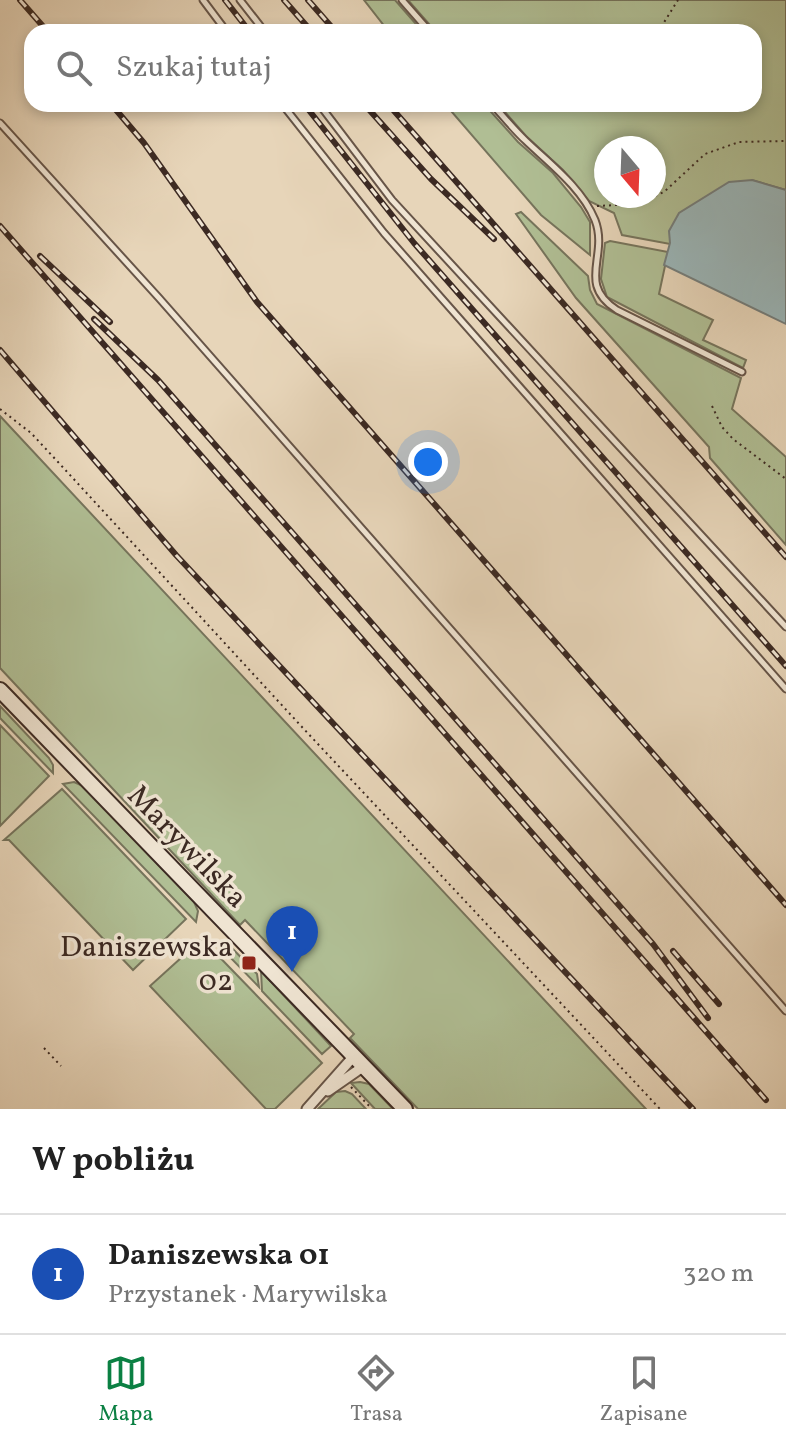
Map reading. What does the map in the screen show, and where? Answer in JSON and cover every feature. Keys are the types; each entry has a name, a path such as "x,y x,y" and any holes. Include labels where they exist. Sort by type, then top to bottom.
{"main road":[{"name":"Marywilska","path":"0,690 405,1109"}],"street":[{"path":"307,1109 322,1095 352,1077 359,1061"}],"lane":[{"path":"203,0 221,24"},
{"path":"240,0 259,24"},
{"path":"402,0 423,24"},
{"path":"288,112 384,233 786,689"},
{"path":"325,112 392,200 786,627"},
{"path":"499,112 522,138 556,168 594,218 599,236 595,279 603,299 617,310 742,372"},
{"path":"0,123 159,298 786,1011"}],"path":[{"path":"663,24 678,0"},
{"path":"587,207 637,204 664,192 705,154 739,142 786,141"},
{"path":"712,406 722,427 733,439 786,479"},
{"path":"0,409 31,433 660,1109"},
{"path":"44,1048 61,1066"},
{"path":"349,1084 372,1109"}],"green space":[{"path":"364,0 395,0 416,24 383,24"},
{"path":"408,0 786,0 786,190 752,180 670,244 622,235 614,213 604,208 666,208 666,136 594,136 594,203 505,112 762,112 762,24 429,24"},
{"path":"452,112 491,112 518,142 553,173 590,222 590,255 541,215"},
{"path":"521,212 588,276 597,304 741,378 732,409 786,457 786,545 710,458 709,447 576,298 516,214"},
{"path":"610,241 668,252 659,294 713,320 703,340 746,360 743,368 607,297 601,279 605,243"},
{"path":"0,416 646,1109 418,1109 350,1038 354,1034 245,920 240,925 0,668"},
{"path":"0,706 49,758 53,773 0,718"},
{"path":"0,725 49,776 0,826"},
{"path":"74,782 83,786 194,902 198,911 196,922 63,784"},
{"path":"62,789 186,919 133,970 9,840 4,840"},
{"path":"202,939 322,1063 275,1109 266,1109 150,986"},
{"path":"229,945 257,974 259,987 224,951"},
{"path":"261,971 331,1046 322,1054 262,991"},
{"path":"351,1083 369,1084 393,1109 375,1109"},
{"path":"345,1091 366,1109 318,1109 336,1092"}],"water":[{"path":"752,180 786,190 786,324 664,265 670,243 669,231 679,213 729,182"}],"railway":[{"path":"20,0 41,24"},
{"path":"225,0 244,24"},
{"path":"284,0 305,24"},
{"path":"308,0 329,24"},
{"path":"118,112 144,143 257,302 786,905"},
{"path":"310,112 414,243 786,666"},
{"path":"371,112 431,179 494,239"},
{"path":"395,112 786,557"},
{"path":"0,226 766,1100"},
{"path":"40,256 110,322"},
{"path":"94,319 158,380 312,555 653,944 708,1018"},
{"path":"0,350 176,555 693,1109"},
{"path":"673,951 719,1004"}],"place":[{"name":"Daniszewska 02","path":"249,963"},
{"name":"Daniszewska 01","path":"292,972"}]}
